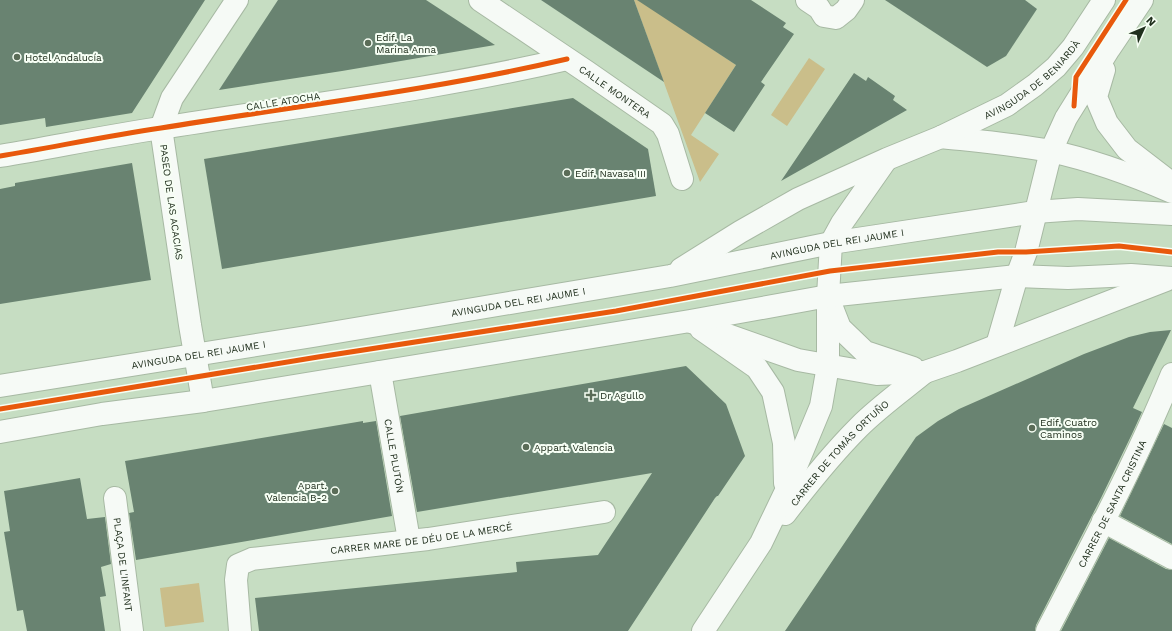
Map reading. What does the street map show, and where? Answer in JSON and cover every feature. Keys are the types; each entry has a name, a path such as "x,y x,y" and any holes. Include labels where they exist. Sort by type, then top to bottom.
{"main road":[{"name":"PASEO DE LAS ACACIAS","path":"204,401 195,354 161,128 172,98 237,0"},
{"name":"CALLE MONTERA","path":"480,0 662,124 668,134 682,179"},
{"path":"807,0 819,8 824,16 836,18 846,10 853,0"},
{"name":"AVINGUDA DE BENIARDÀ","path":"670,276 740,232 798,199 886,159 941,137 1007,105 1036,85 1056,67 1073,47 1104,0"},
{"path":"997,346 1017,276 1026,252 1051,151 1066,118 1109,49 1142,0"},
{"path":"1109,49 1096,97 1107,123 1126,149 1172,183"},
{"name":"CALLE ATOCHA","path":"0,156 161,128 349,99 514,71 567,59"},
{"path":"941,137 1051,151 1134,176 1172,192"},
{"path":"831,244 842,223 886,159"},
{"name":"AVINGUDA DEL REI JAUME I","path":"0,386 313,336 670,276 831,244 1035,212 1078,209 1172,214"},
{"name":"CARRER DE TOMÀS ORTUÑO","path":"761,543 785,493 821,406 828,366 828,296 831,244"},
{"path":"0,432 102,414 204,401 690,321 828,296 1017,276 1068,278 1131,274 1172,278"},
{"path":"690,321 798,360 877,374 925,372 997,346 1172,278"},
{"path":"828,296 840,328 864,352 925,372"},
{"path":"690,321 757,368 773,392 784,443 785,493"},
{"name":"CALLE PLUTÓN","path":"380,372 409,540"},
{"name":"CARRER DE TOMÀS ORTUÑO","path":"703,631 761,543 817,473 859,427 890,399 925,372"},
{"name":"CARRER DE SANTA CRISTINA","path":"1047,631 1103,521 1165,410 1172,374"},
{"name":"PLAÇA DE L'INFANT","path":"115,498 132,631"},
{"name":"CARRER MARE DE DÉU DE LA MERCÉ","path":"240,631 236,580 238,565 252,559 428,539 604,512"},
{"path":"1103,521 1172,558"}],"shaded area":[{"path":"634,0 639,0 736,65 691,135 719,154 700,182"},
{"path":"809,58 825,69 787,126 771,115"},
{"path":"199,583 204,622 165,627 160,588"}],"building":[{"path":"0,0 205,0 132,113 46,127 45,118 0,125"},
{"name":"Edif. La Marina Anna","path":"278,0 426,0 495,45 219,90"},
{"path":"541,0 634,0 664,82"},
{"path":"637,0 751,0 786,23 783,27 794,34 761,82 765,85 734,132 705,113 736,65"},
{"path":"885,0 1025,0 1037,9 1006,56 987,67"},
{"path":"854,73 866,81 868,77 895,96 893,100 907,110 781,181"},
{"path":"573,98 648,149 656,196 222,269 204,159"},
{"path":"132,163 151,280 0,304 0,189 15,186 15,183"},
{"path":"1171,330 1133,408 1142,412 1101,498 1036,625 1035,631 785,631 916,437 938,421 959,409 1084,354 1129,337 1150,332"},
{"path":"686,366 726,404 745,456 718,496 715,498 628,631 259,631 255,598 517,572 516,562 598,555 652,473 417,512 400,416"},
{"name":"Apart. Valencia B-2","path":"363,421 363,423 376,421 392,516 136,560 129,513 134,512 125,461"},
{"path":"1164,424 1172,428 1172,544 1120,516"},
{"path":"80,478 87,519 105,517 111,564 101,567 106,596 100,597 105,631 27,631 23,610 17,611 4,532 10,531 4,491"},
{"path":"1109,538 1166,569 1172,570 1172,631 1061,631"}],"cycle path":[{"path":"1074,106 1076,77 1126,0"},
{"path":"0,156 141,131 416,89 567,59"},
{"path":"0,409 318,357 616,311 830,271 998,252 1026,252 1119,246 1172,252"}],"place":[{"name":"Edif. La Marina Anna","path":"368,43"},
{"name":"Hotel Andalucía","path":"17,57"},
{"name":"Edif. Navasa III","path":"567,173"},
{"name":"Dr Agullo","path":"591,395"},
{"name":"Edif. Cuatro Caminos","path":"1032,428"},
{"name":"Appart. Valencia","path":"526,447"},
{"name":"Apart. Valencia B-2","path":"335,491"}]}
